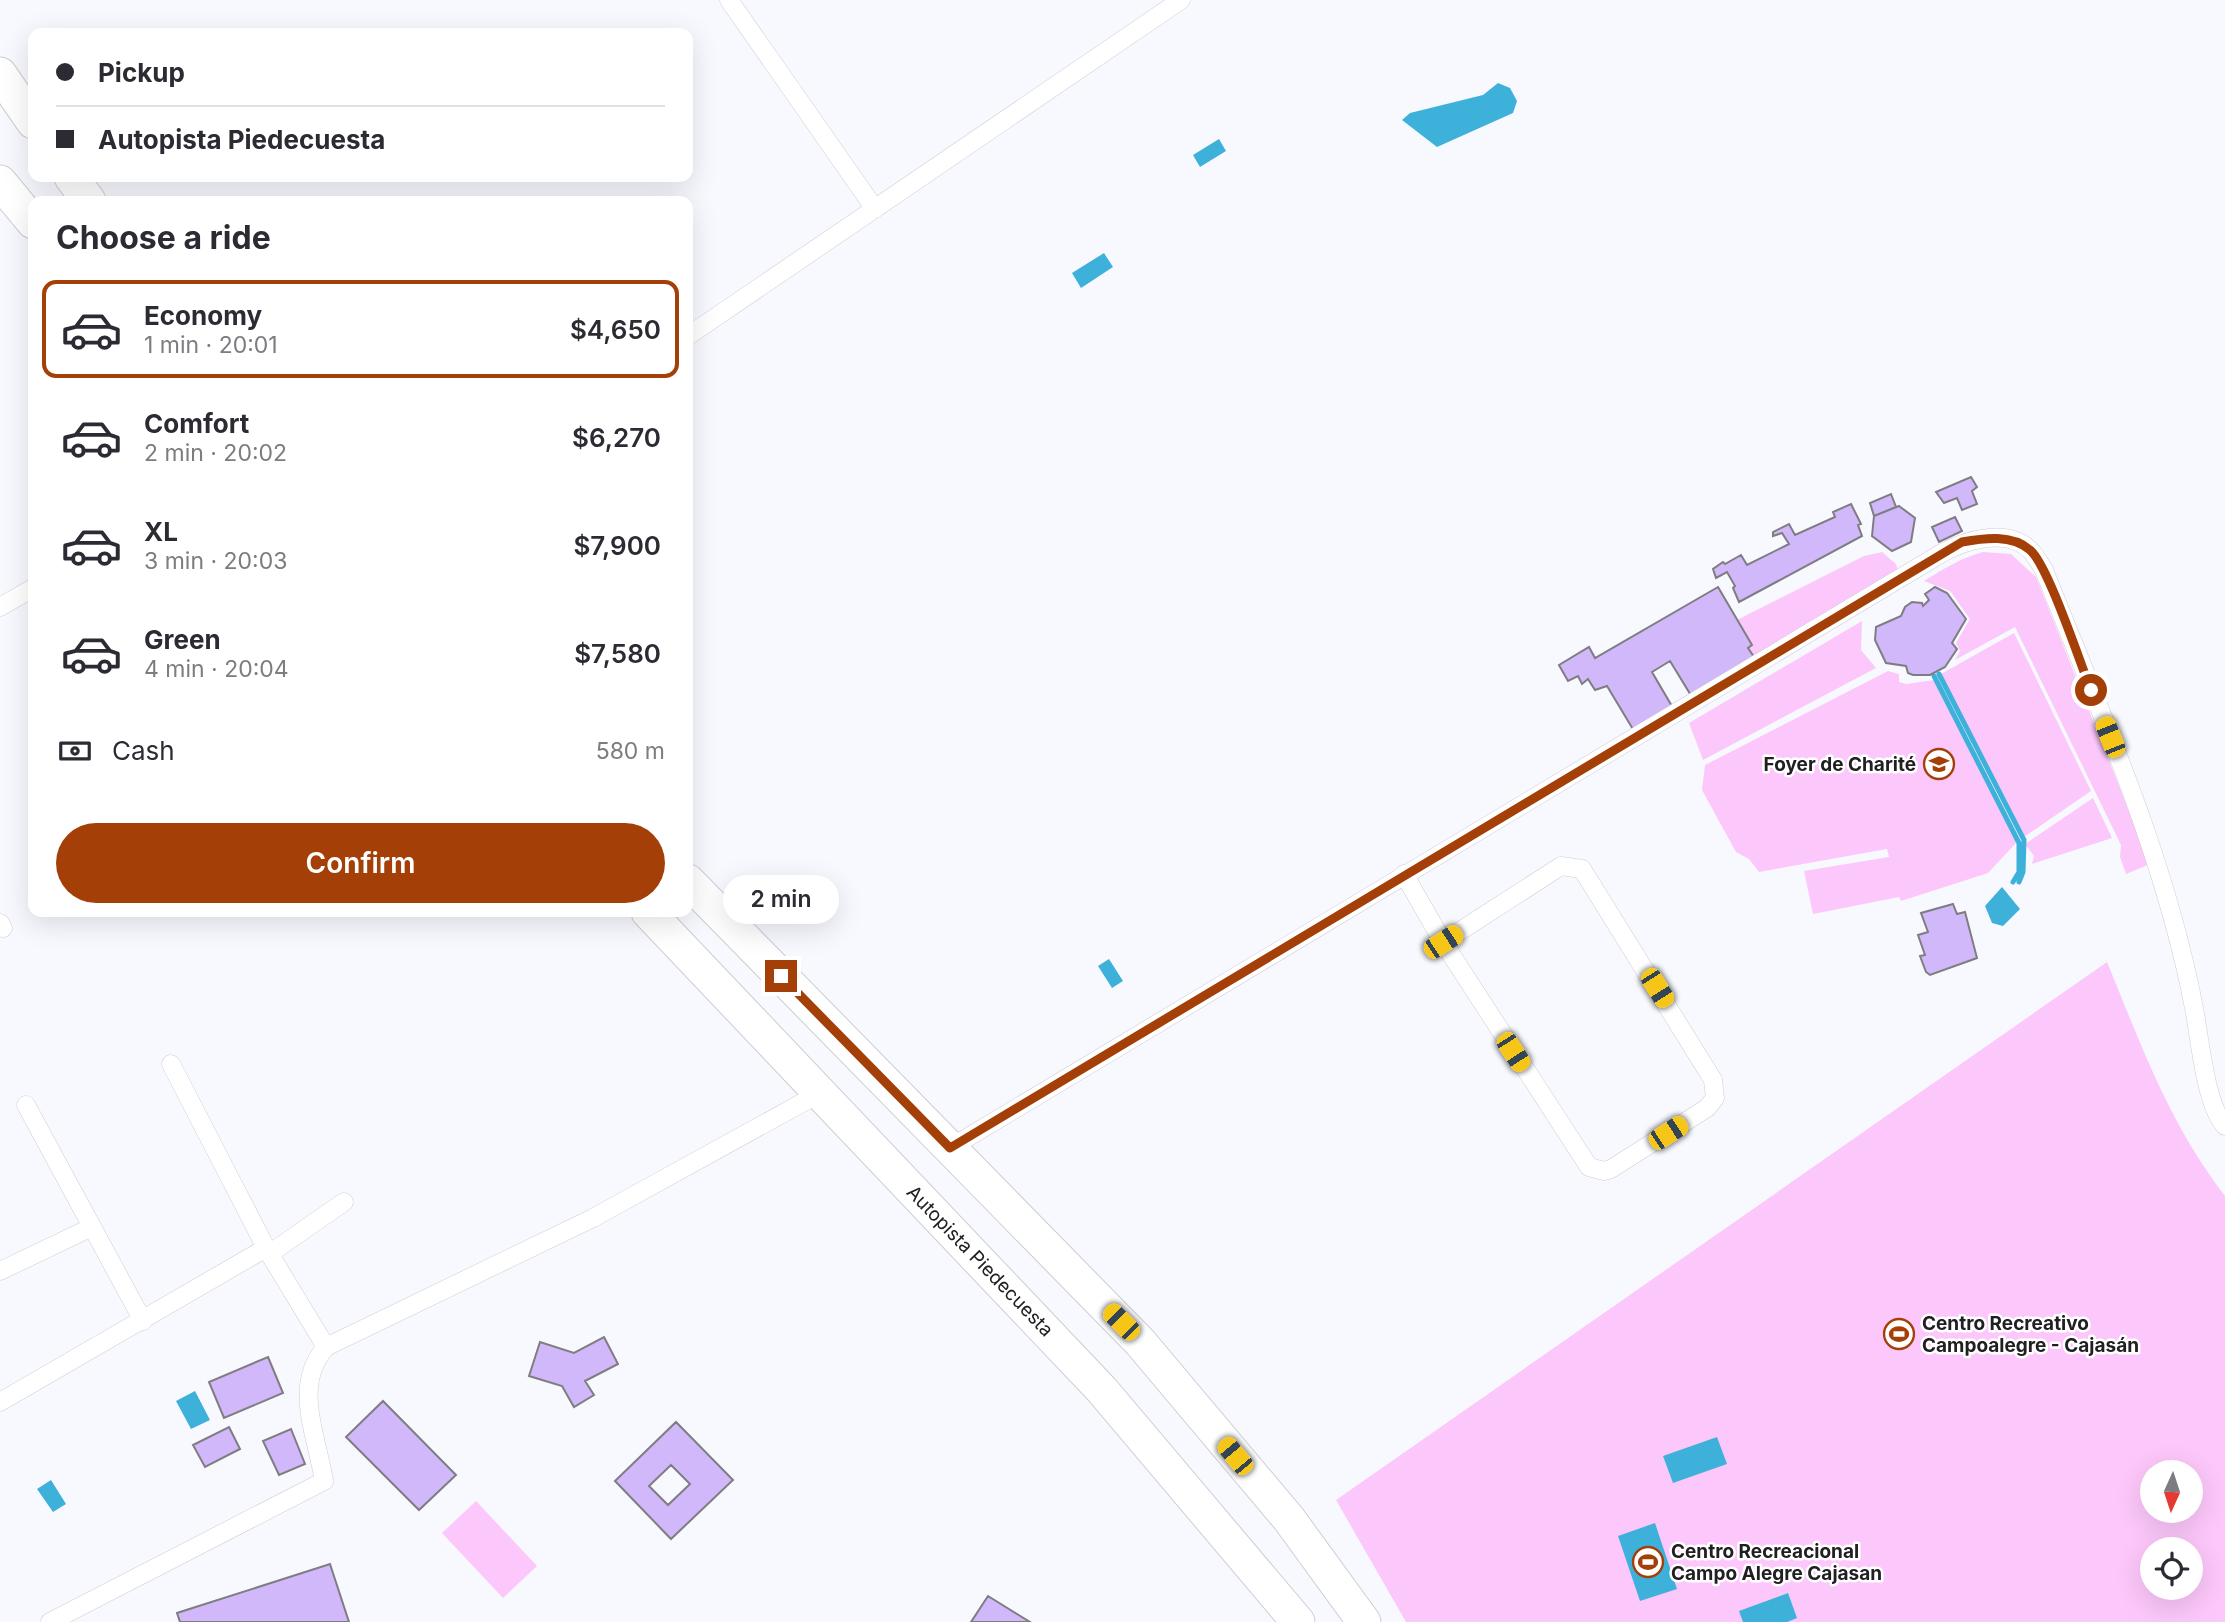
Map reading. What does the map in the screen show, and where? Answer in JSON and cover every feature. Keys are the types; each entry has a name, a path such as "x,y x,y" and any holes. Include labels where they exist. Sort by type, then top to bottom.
{"highway":[{"path":"0,74 28,115"},
{"path":"693,886 1140,1342 1289,1520 1364,1622"},
{"name":"Autopista Piedecuesta","path":"653,917 1102,1390 1298,1622"}],"street":[{"path":"729,0 875,209"},
{"path":"693,333 1181,0"},
{"path":"950,1148 1941,553 1962,542 1985,538 2009,540 2030,550 2044,570 2148,832 2187,968 2210,1091 2225,1126"},
{"path":"0,607 28,591"},
{"path":"1404,874 1443,942 1589,1167 1604,1171 1611,1169 1707,1108 1714,1098 1713,1080 1582,869 1561,866 1443,942"},
{"path":"171,1064 268,1251 326,1347"},
{"path":"50,1622 324,1481 307,1396 313,1362 326,1347 613,1207 820,1093"},
{"path":"26,1105 143,1321"},
{"path":"0,1402 268,1251 344,1202"},
{"path":"0,1271 92,1227"}],"shaded area":[{"path":"1882,552 1896,564 1899,574 1753,656 1748,648 1752,645 1737,620 1864,556"},
{"path":"1983,552 2011,554 2036,577 2150,864 2126,874 2120,857 2121,845 2015,627 1955,660 1960,651 1956,643 1970,619 1950,591 1924,581 1958,561"},
{"path":"1862,621 1861,650 1876,668 1703,760 1689,723"},
{"path":"2014,633 2091,791 2024,837 1941,674"},
{"path":"1888,671 1899,674 1899,682 1906,684 1934,680 2017,842 1988,873 1901,901 1899,897 1813,914 1804,871 1889,857 1887,849 1759,872 1749,859 1736,852 1702,790 1705,765"},
{"path":"2093,798 2112,838 2032,864 2034,856 2025,844"},
{"name":"Centro Recreativo Campoalegre - Cajasán","path":"2107,962 2172,1112 2225,1196 2225,1622 1406,1622 1336,1500"},
{"path":"476,1501 537,1566 503,1598 442,1533"}],"water":[{"path":"1498,83 1510,88 1517,101 1513,113 1437,147 1402,120 1410,113 1483,95"},
{"path":"1219,139 1226,151 1200,167 1193,155"},
{"path":"1104,253 1113,267 1081,288 1072,273"},
{"path":"2002,887 2020,909 2003,926 1992,923 1985,906"},
{"path":"1109,959 1123,981 1112,988 1098,966"},
{"path":"195,1391 210,1420 191,1429 176,1401"},
{"path":"1717,1437 1727,1464 1673,1483 1663,1456"},
{"path":"51,1480 66,1504 53,1512 37,1489"},
{"name":"Centro Recreacional Campo Alegre Cajasan","path":"1655,1523 1677,1589 1640,1601 1618,1536"},
{"path":"1788,1593 1797,1618 1787,1622 1743,1622 1739,1611"}],"building":[{"path":"1971,477 1977,487 1972,491 1977,504 1962,510 1957,498 1944,503 1936,492"},
{"path":"1891,494 1896,507 1874,516 1870,503"},
{"path":"1851,504 1861,524 1858,525 1862,536 1739,602 1733,588 1735,586 1727,572 1716,578 1713,569 1723,562 1725,564 1741,555 1747,565 1789,544 1782,533 1773,536 1773,532 1789,524 1795,535 1835,517 1833,512"},
{"path":"1899,506 1915,518 1911,542 1892,551 1872,536 1874,516"},
{"path":"1955,517 1962,531 1939,542 1932,527"},
{"path":"1718,587 1752,645 1748,648 1754,657 1692,697 1670,661 1652,672 1673,708 1634,731 1607,686 1595,690 1588,679 1582,684 1578,676 1568,681 1559,665 1589,647 1595,658"},
{"path":"1935,587 1947,593 1966,619 1952,643 1957,649 1945,667 1930,675 1913,675 1908,673 1906,666 1886,663 1875,640 1876,627 1901,616 1905,607 1912,602 1922,603 1923,606 1929,600 1925,594"},
{"path":"1953,904 1957,914 1965,912 1977,958 1930,975 1926,972 1920,956 1925,955 1918,935 1928,932 1921,913"},
{"path":"604,1337 618,1364 585,1381 594,1395 574,1407 562,1386 529,1376 540,1342 574,1353"},
{"path":"268,1357 283,1393 224,1418 209,1382"},
{"path":"383,1401 456,1475 419,1510 346,1437"},
{"path":"676,1422 733,1480 671,1539 615,1481","holes":["671,1465 690,1484 668,1505 649,1486"]},
{"path":"229,1427 240,1449 205,1467 193,1445"},
{"path":"291,1429 305,1464 279,1475 263,1441"},
{"path":"330,1564 349,1622 180,1622 177,1613"},
{"path":"988,1596 1030,1622 971,1622"}],"waterway":[{"path":"1939,674 2024,840 2023,872 2019,882"},
{"path":"1934,676 2019,843 2019,872 2013,882"}],"place":[{"name":"Foyer de Charité","path":"1939,764"},
{"name":"Centro Recreativo Campoalegre - Cajasán","path":"1899,1334"},
{"name":"Centro Recreacional Campo Alegre Cajasan","path":"1648,1562"}],"route":[{"path":"781,976 950,1148 1962,542 1985,538 2009,540 2030,550 2044,570 2091,690"}]}
